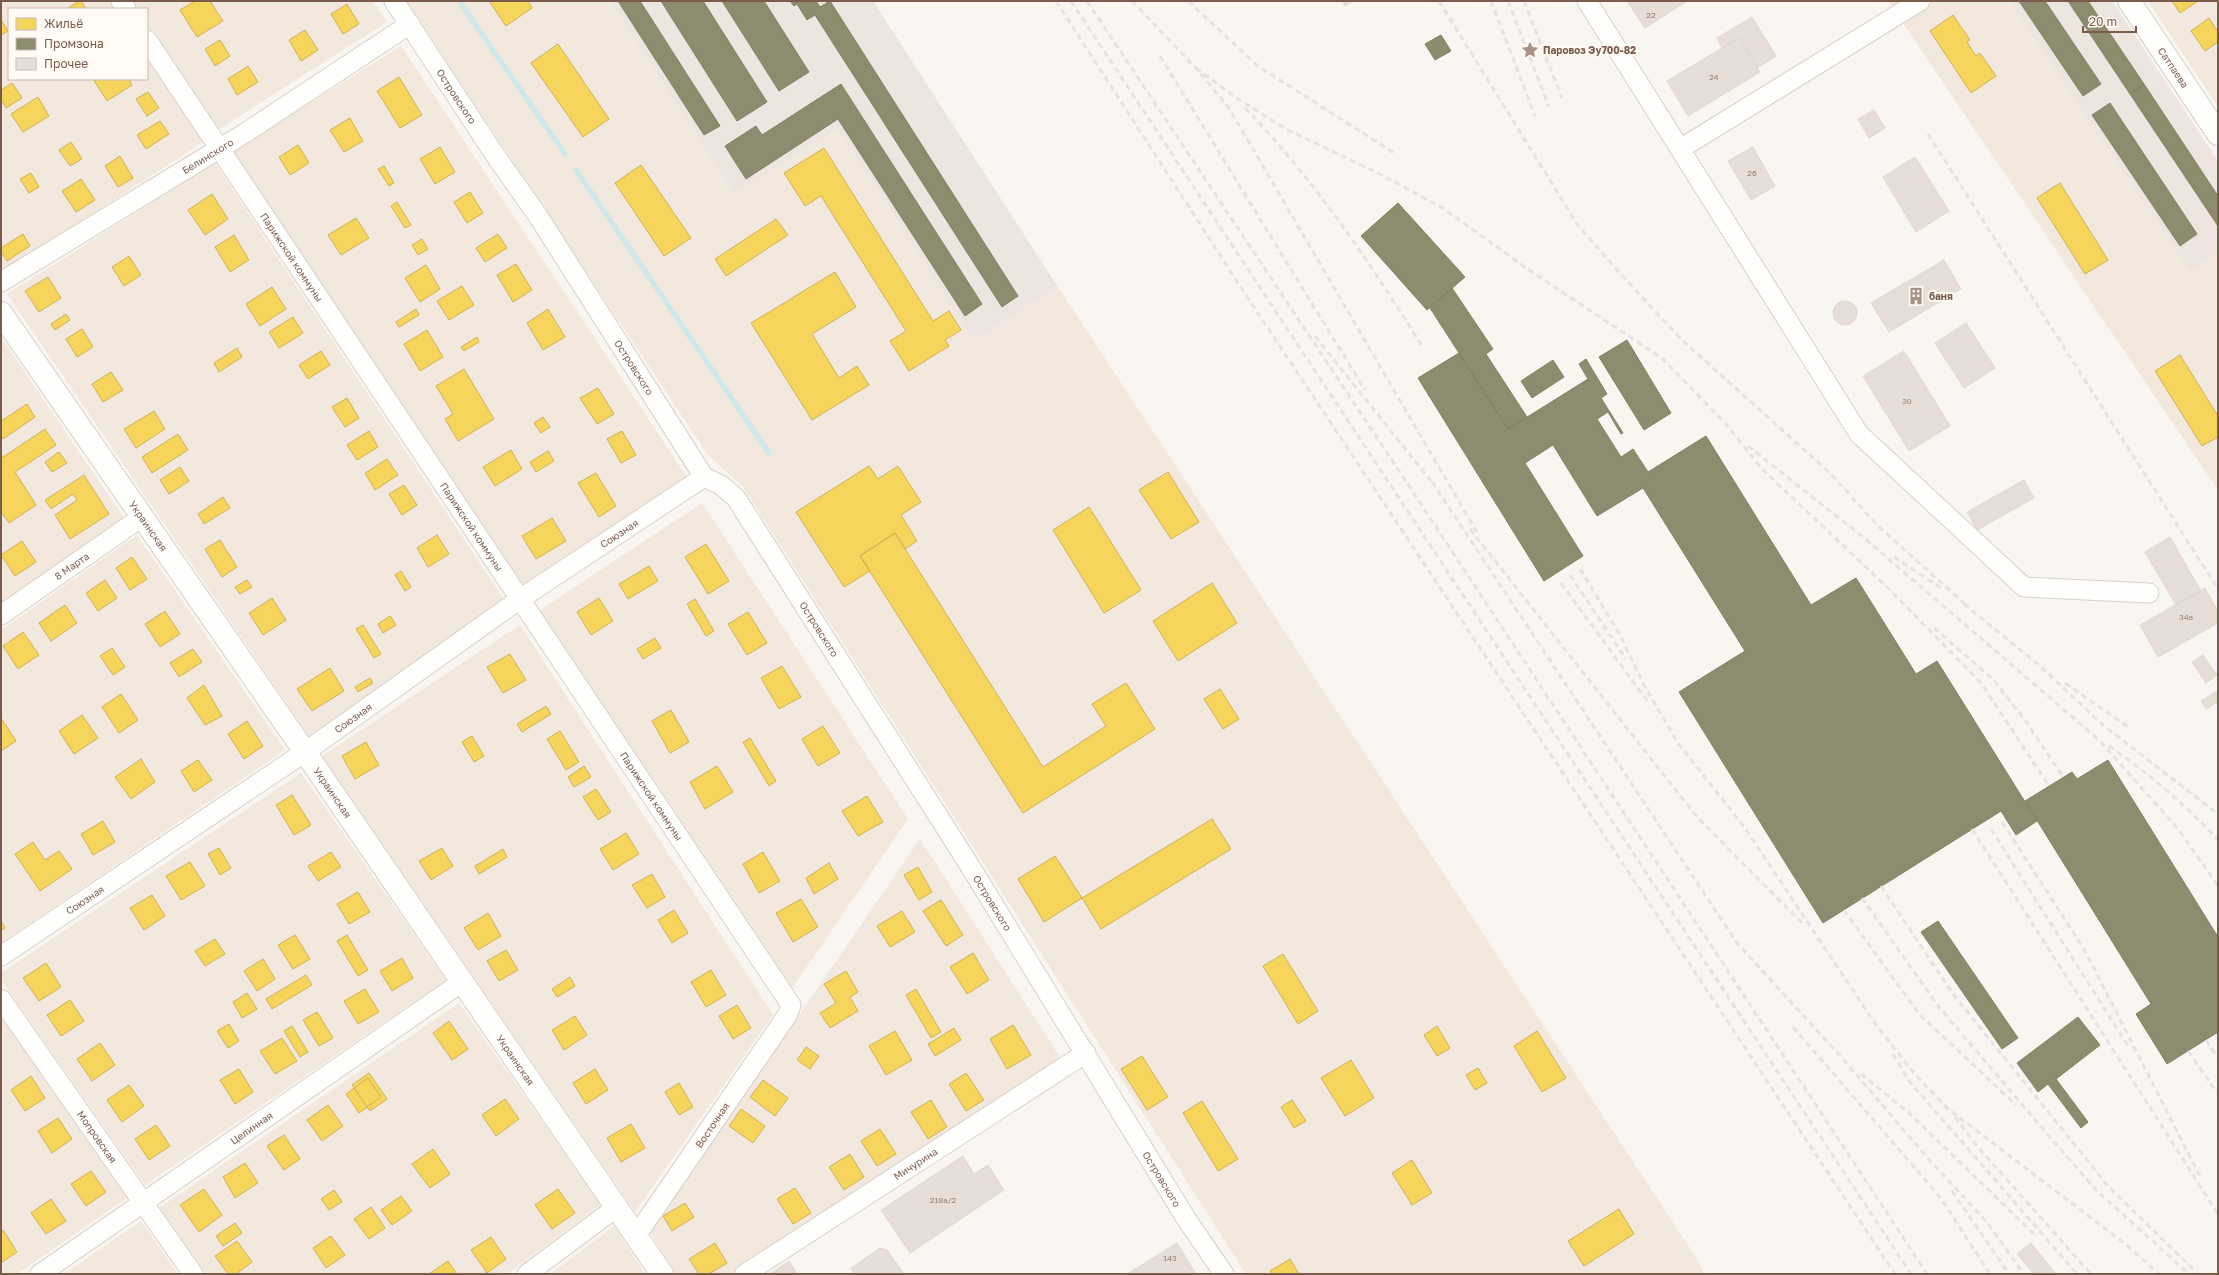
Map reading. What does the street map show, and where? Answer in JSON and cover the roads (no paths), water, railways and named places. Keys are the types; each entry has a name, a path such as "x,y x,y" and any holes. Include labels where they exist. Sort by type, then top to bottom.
{"street":[{"name":"Островского","path":"394,1 495,155 538,216 704,477 721,484 736,498 968,863 1086,1053 1187,1220 1224,1274"},
{"path":"1587,1 1860,434 2024,587 2149,593"},
{"path":"1680,149 1920,1"},
{"name":"Сатпаева","path":"2129,1 2218,134"},
{"name":"Белинского","path":"1,282 219,150 410,24"},
{"name":"Парижской коммуны","path":"148,42 219,150 791,1004 788,1014"},
{"name":"Украинская","path":"1,313 305,752 662,1274"},
{"name":"Союзная","path":"1,956 305,752 520,599 704,477"},
{"name":"8 Марта","path":"1,615 142,517"},
{"name":"Целинная","path":"40,1274 462,982"},
{"name":"Мопровская","path":"1,999 193,1274"},
{"name":"Восточная","path":"636,1236 788,1014"},
{"name":"Мичурина","path":"745,1274 1086,1053"},
{"path":"527,1274 617,1207"}],"waterway":[{"path":"459,1 565,154"},
{"path":"576,170 769,453"}],"railway":[{"path":"1056,1 1238,283 1895,1274"},
{"path":"1071,1 1911,1274"},
{"path":"1087,1 1415,495 1927,1274"},
{"path":"1132,1 1196,68 1229,108 1478,534"},
{"path":"1188,1 1258,66 1394,153"},
{"path":"1439,1 1577,224 1616,269 1683,341 1829,472 1878,526 1967,606"},
{"path":"1491,1 1535,116"},
{"path":"1508,1 1549,107"},
{"path":"1524,1 1562,98"},
{"path":"1160,56 1365,390"},
{"path":"1196,68 1235,97 1286,129 1380,174 1444,209 1532,272 1663,359 1725,423 1762,469 1889,589 1981,683 2049,786"},
{"path":"1245,108 1294,163 1340,222 1422,346"},
{"path":"1928,134 2218,589"},
{"path":"1315,336 1435,486"},
{"path":"1748,446 1863,537 2098,739 2179,830 2218,886"},
{"path":"1432,482 1737,943 1843,1059 1931,1162 1985,1220 2024,1274"},
{"path":"1470,529 1697,817 1805,926"},
{"path":"1894,557 1941,588"},
{"path":"1580,569 1619,633 1645,687 1678,743 1745,828 1876,1025 1914,1073 1947,1108 2124,1243 2159,1274"},
{"path":"1570,575 1626,659"},
{"path":"1561,583 1648,702"},
{"path":"1964,604 2040,666 2104,726 2218,814"},
{"path":"1934,628 1993,679 2027,723 2063,777"},
{"path":"2065,683 2131,729"},
{"path":"2109,746 2166,790 2194,815 2218,840"},
{"path":"2002,822 2084,949 2201,1178"},
{"path":"1972,829 2218,1214"},
{"path":"1991,829 2128,1046"},
{"path":"1881,886 1953,994 2108,1186 2198,1274"},
{"path":"1862,898 1938,1006 2048,1135 2098,1192 2189,1274"},
{"path":"1844,910 1919,1014 2016,1105"},
{"path":"1793,1027 1940,1197 1990,1274"},
{"path":"2206,1040 2218,1058"},
{"path":"2188,1051 2218,1094"},
{"path":"1893,1054 1909,1081 2077,1274"},
{"path":"1861,1074 1908,1112 2034,1234"},
{"path":"1955,1117 1977,1146 2091,1274"},
{"path":"1952,1191 2009,1274"}],"place":[{"name":"Паровоз Эу700-82","path":"1530,50"},
{"name":"баня","path":"1916,296"}]}
